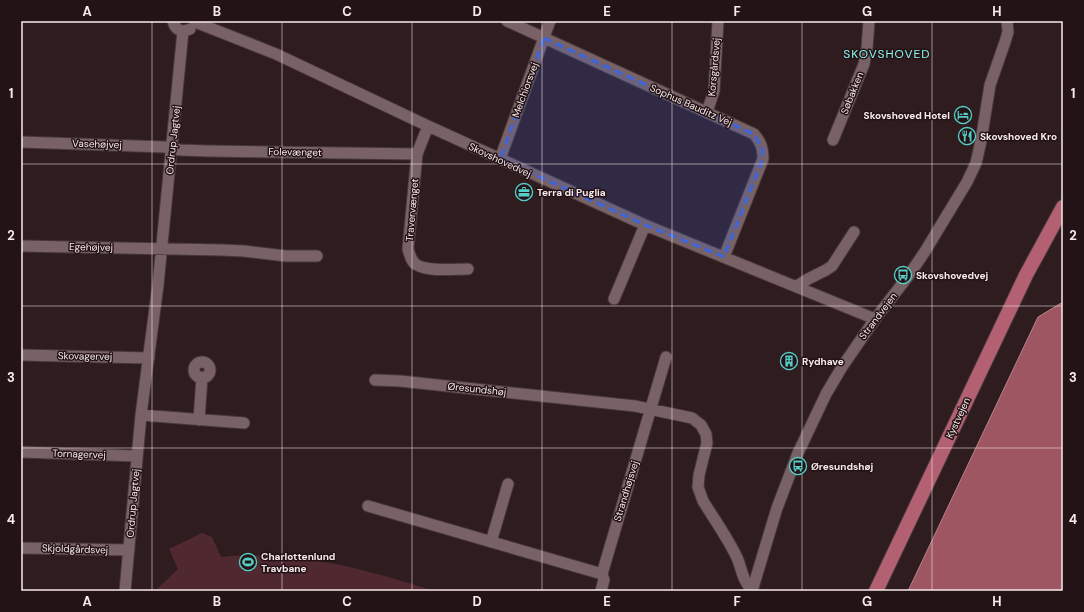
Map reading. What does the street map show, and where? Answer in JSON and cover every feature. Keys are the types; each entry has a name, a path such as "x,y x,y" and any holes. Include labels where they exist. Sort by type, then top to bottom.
{"main road":[{"name":"Kystvejen","path":"876,591 1026,275 1063,207"},
{"name":"Kystvejen","path":"885,591 1034,278 1043,246"}],"street":[{"path":"172,21 177,28 183,31 191,29 195,22"},
{"name":"Sophus Bauditz Vej","path":"507,21 754,134 760,141 763,149 763,159 724,257"},
{"name":"Melchiorsvej","path":"500,159 550,21"},
{"name":"Korsgårdsvej","path":"707,112 714,91 718,21"},
{"name":"Søbakken","path":"833,140 864,64 868,48 869,21"},
{"name":"Strandvejen","path":"752,590 777,508 798,453 826,394 842,367 875,319 924,253 967,182 976,164 982,141 990,86 1008,32 1007,21"},
{"name":"Skovshovedvej","path":"195,22 276,54 428,126 645,225 798,286 875,319"},
{"name":"Ordrup Jagtvej","path":"125,591 137,456 162,249 183,31"},
{"name":"Travervænget","path":"428,126 417,154 408,249 411,258 416,265 428,268 468,269"},
{"name":"Vasehøjvej","path":"21,142 165,146 172,148"},
{"name":"Folevænget","path":"172,148 180,150 208,151 417,154"},
{"path":"614,299 645,225"},
{"path":"798,286 832,266 854,232"},
{"name":"Egehøjvej","path":"21,246 162,249"},
{"path":"162,249 237,251 286,256 317,256"},
{"name":"Skovagervej","path":"21,354 149,358"},
{"path":"651,409 666,358"},
{"path":"199,420 202,377"},
{"name":"Øresundshøj","path":"375,380 418,383 651,409 692,418 701,425 706,434 707,443 699,475 699,492 738,560 742,576 746,584 752,590"},
{"name":"Strandhøjsvej","path":"601,591 604,580 602,574 651,409"},
{"path":"142,415 244,423"},
{"name":"Tornagervej","path":"21,452 137,456"},
{"path":"492,542 508,484"},
{"path":"368,506 602,574"},
{"name":"Skjoldgårdsvej","path":"21,548 129,550"}],"highlighted area":[{"path":"544,38 754,134 763,149 763,159 724,257 645,225 500,159"}],"shaded area":[{"path":"1063,302 1063,591 908,591 1038,317"},
{"name":"Charlottenlund Travbane","path":"202,533 212,537 221,557 278,556 336,564 389,577 435,591 155,591 178,569 169,549"}],"place":[{"name":"Skovshoved Hotel","path":"963,115"},
{"name":"Skovshoved Kro","path":"967,136"},
{"name":"Terra di Puglia","path":"524,192"},
{"name":"Skovshovedvej","path":"903,275"},
{"name":"Rydhave","path":"789,361"},
{"name":"Øresundshøj","path":"798,466"},
{"name":"Charlottenlund Travbane","path":"248,562"}],"district":[{"name":"SKOVSHOVED","path":"887,54"}]}
